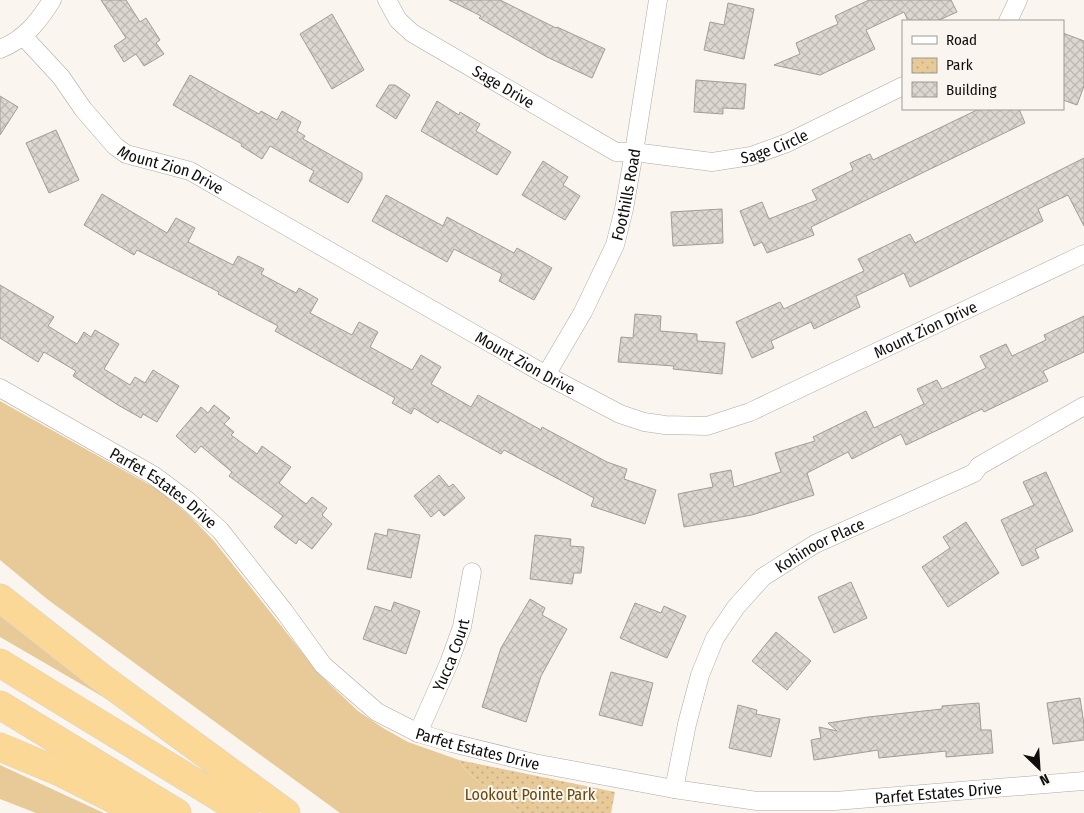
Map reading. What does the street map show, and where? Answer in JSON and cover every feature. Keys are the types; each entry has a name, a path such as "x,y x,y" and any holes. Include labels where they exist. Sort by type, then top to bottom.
{"highway":[{"path":"0,598 92,671 286,813"},
{"path":"0,663 245,813"},
{"path":"0,705 176,813"},
{"path":"0,746 72,778 141,813"}],"street":[{"path":"0,49 23,36 39,20 52,0"},
{"name":"Sage Drive","path":"387,0 398,20 412,33 436,48 616,152 634,152"},
{"name":"Foothills Road","path":"546,374 583,312 615,245 624,210 658,0"},
{"path":"1008,20 1018,0"},
{"name":"Mount Zion Drive","path":"23,36 61,77 83,109 108,139 126,154 190,171 546,374 620,414 644,422 665,425 708,426 750,412 1084,254"},
{"name":"Sage Circle","path":"634,152 712,162 752,156 787,143 902,86"},
{"name":"Parfet Estates Drive","path":"0,388 153,474 188,501 220,530 284,611 323,665 378,712 418,733 534,763 674,789 757,801 835,801 1084,781"},
{"name":"Kohinoor Place","path":"674,789 687,724 700,675 715,638 736,607 763,577 815,544 974,473 979,466 1084,406"},
{"name":"Yucca Court","path":"418,733 449,663 462,627 472,572"}],"green space":[{"path":"0,401 157,489 188,514 214,541 320,675 358,711 408,742 459,760 475,779 521,813 340,813 47,599 0,560"},
{"path":"0,606 167,734 0,637"},
{"name":"Lookout Pointe Park","path":"459,760 615,792 611,813 521,813 475,779"},
{"path":"0,765 104,813 36,813 0,799"}],"building":[{"path":"101,0 126,0 140,22 146,18 160,40 156,43 164,54 144,66 136,54 124,62 114,46 126,38"},
{"path":"449,0 500,0 556,28 605,49 592,78 547,57 479,18 481,16"},
{"path":"869,0 951,0 957,12 939,20 908,20 904,12 866,30 875,49 820,75 774,65 800,54 796,43 838,24 835,16"},
{"path":"728,3 754,9 744,59 704,50 710,22 724,25"},
{"path":"332,14 364,70 332,89 300,34"},
{"path":"1064,33 1084,41 1084,86 1077,105 1064,100"},
{"path":"190,75 259,114 261,111 277,120 282,111 301,122 297,131 305,136 303,139 362,173 362,179 348,203 309,181 314,171 270,146 262,159 241,146 242,144 173,105"},
{"path":"696,80 746,84 744,109 723,108 723,114 694,112"},
{"path":"389,85 395,85 410,95 396,119 376,106"},
{"path":"0,96 18,107 0,135"},
{"path":"437,101 459,115 460,112 480,124 476,131 511,152 497,175 421,131"},
{"path":"977,110 1019,110 1025,123 811,227 814,235 767,253 762,242 754,246 740,211 762,202 769,219 817,200 812,190 853,170 850,163 870,154 873,160"},
{"path":"56,130 79,180 49,193 26,143"},
{"path":"1084,158 1084,226 1068,195 1038,209 1043,221 910,287 904,273 856,296 860,307 814,329 811,322 771,341 774,348 752,358 736,322 780,302 784,309 864,271 858,259 910,234 915,243"},
{"path":"543,161 568,177 563,185 580,196 565,220 522,195"},
{"path":"102,194 167,233 176,218 195,228 188,242 233,265 238,256 264,269 261,274 296,293 299,288 318,299 310,313 352,335 359,322 378,332 370,347 412,370 421,355 441,367 431,384 471,407 478,395 541,430 542,427 607,462 627,469 624,479 656,490 645,524 591,506 594,498 504,450 501,454 440,420 438,423 414,408 411,414 392,403 395,398 275,331 278,326 218,294 219,292 137,250 134,255 84,225"},
{"path":"386,195 443,226 447,217 514,253 517,248 552,268 534,300 499,281 502,274 454,249 447,262 372,221"},
{"path":"722,209 723,243 673,246 671,212"},
{"path":"0,285 54,317 48,326 77,344 84,332 91,337 95,330 119,344 104,369 130,385 135,377 145,383 153,370 179,386 157,422 143,414 141,418 118,405 73,376 76,371 44,352 38,362 0,338"},
{"path":"635,314 661,316 660,331 697,334 697,341 725,343 722,374 673,369 674,366 618,362 621,337 633,338"},
{"path":"1084,316 1084,352 1043,371 1048,381 984,412 982,409 906,445 901,434 852,459 848,452 807,473 814,495 752,515 684,527 678,494 713,487 710,474 731,470 734,487 781,472 775,453 815,441 813,437 866,411 874,428 924,404 917,389 937,380 942,389 986,368 980,356 1006,344 1012,356 1046,340 1044,335"},
{"path":"214,405 230,418 224,424 234,432 231,435 257,454 262,446 291,467 279,483 306,504 312,497 327,508 322,515 332,524 312,549 299,539 296,544 274,527 283,516 229,476 232,472 201,446 195,453 176,436 201,407 208,413"},
{"path":"1046,472 1073,531 1035,549 1039,558 1022,566 1001,520 1034,505 1023,482"},
{"path":"439,475 449,487 453,484 465,498 444,516 439,510 431,517 414,496"},
{"path":"966,522 999,573 948,607 922,567 950,548 943,537"},
{"path":"388,529 420,535 411,578 367,569 375,533 387,536"},
{"path":"535,535 571,539 570,546 584,547 581,573 574,573 572,584 530,579"},
{"path":"851,582 867,618 834,633 818,597"},
{"path":"530,599 545,608 542,615 567,629 541,676 526,722 482,707 501,648"},
{"path":"394,602 420,611 406,654 363,639 375,606 391,611"},
{"path":"635,603 661,613 664,606 686,616 667,658 620,638"},
{"path":"776,632 811,661 787,690 752,661"},
{"path":"611,672 653,683 642,726 599,715"},
{"path":"1080,698 1084,724 1084,740 1053,744 1047,703"},
{"path":"979,703 981,730 991,730 993,753 946,757 946,751 879,758 878,750 814,760 811,740 821,738 819,727 837,731 828,723 942,709 942,706"},
{"path":"738,705 757,710 756,714 780,719 771,757 729,748"}]}
